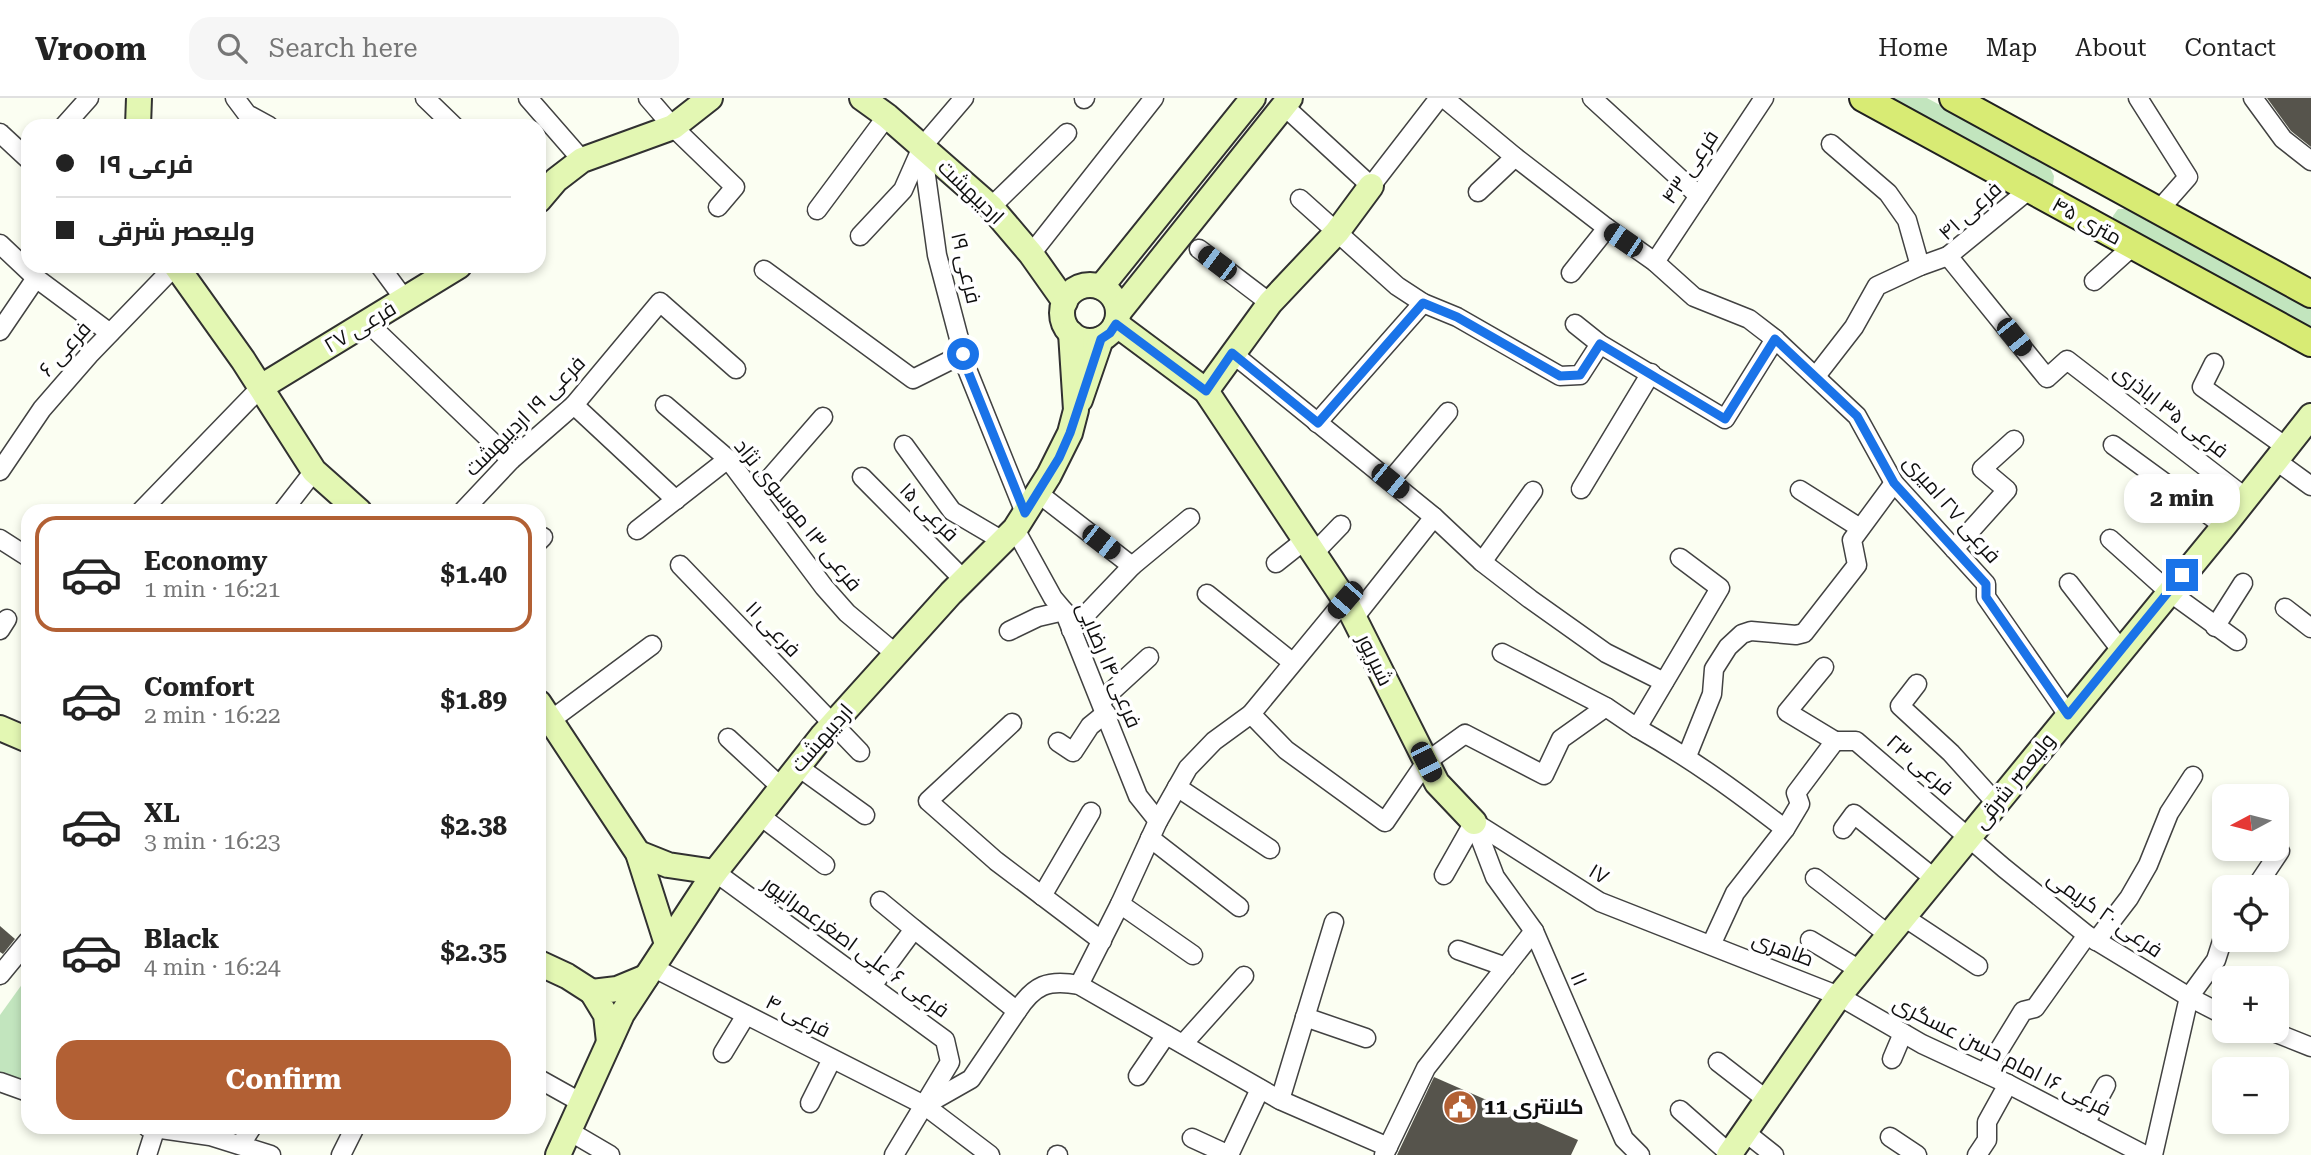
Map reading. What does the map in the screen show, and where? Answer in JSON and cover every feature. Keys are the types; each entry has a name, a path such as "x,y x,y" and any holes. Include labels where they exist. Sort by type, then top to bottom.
{"main road":[{"path":"138,119 139,98"},
{"path":"546,192 556,180 582,160 673,127 710,98"},
{"name":"اردیبهشت","path":"558,1155 622,1014 715,872 797,766 1020,519 1059,458 1076,410 1071,333 1062,313 1065,302 1031,254 991,207 887,116 862,98"},
{"path":"1101,287 1253,98"},
{"name":"۴۵ متری","path":"1863,98 2311,343"},
{"name":"۴۵ متری","path":"1953,98 2311,294"},
{"path":"1071,333 1080,339 1091,341 1112,325 1287,102"},
{"path":"2035,192 2055,197 2062,192 2067,181 2057,155"},
{"path":"1206,391 1270,303 1337,232 1371,186"},
{"path":"180,273 261,387 314,471 351,504"},
{"name":"فرعی ۲۷","path":"261,387 447,273"},
{"path":"1065,302 1070,293 1090,285 1101,287 1110,293 1116,302 1112,325 1076,410"},
{"name":"شیرپور","path":"1112,325 1206,391 1350,609 1437,783 1474,822"},
{"name":"ولیعصر شرقی","path":"1729,1155 1839,996 2311,416"},
{"path":"546,713 638,853 667,944"},
{"path":"638,853 668,865 715,872"},
{"path":"546,967 592,992 606,1015 609,1042"},
{"path":"592,992 617,989 649,972"}],"street":[{"path":"70,119 89,98"},
{"path":"235,98 247,114 256,119"},
{"path":"425,98 447,119"},
{"path":"528,98 582,160"},
{"path":"648,98 673,127 734,187 718,207"},
{"path":"860,236 903,190 922,147 964,98"},
{"path":"1031,254 1154,98"},
{"path":"1287,102 1371,186 1439,98"},
{"name":"فرعی ۲۷ امیری","path":"1444,98 1606,229 1655,262 1694,297 1749,319 1775,339 1857,416 1894,483 1986,584 1986,597 2068,715"},
{"path":"1592,98 1699,196"},
{"path":"1615,119 1617,98"},
{"name":"فرعی ۴۳","path":"1655,262 1764,98"},
{"path":"2138,98 2188,177 2158,211"},
{"path":"2253,98 2283,139 2311,161"},
{"path":"817,210 887,116"},
{"path":"0,133 21,152"},
{"path":"991,207 1067,133"},
{"path":"1831,144 1888,193 1907,220 1920,266"},
{"name":"فرعی ۱۹","path":"922,147 937,255 963,354 1020,519"},
{"path":"1478,192 1515,157"},
{"name":"فرعی ۴۱","path":"2035,192 1948,256 2047,378 2067,360"},
{"path":"1300,199 1397,286 1423,303 1457,317 1560,376 1580,375 1600,344"},
{"path":"1571,273 1606,229"},
{"path":"0,244 21,264"},
{"path":"2094,281 2133,246"},
{"path":"1199,249 1270,303"},
{"path":"1816,376 1854,327 1877,286 1948,256"},
{"path":"764,270 913,379 963,354"},
{"path":"31,273 110,333"},
{"name":"فرعی ۶","path":"0,471 42,409 168,273"},
{"path":"385,273 405,300"},
{"path":"0,331 36,278"},
{"name":"فرعی ۱۹ اردیبهشت","path":"470,504 511,460 574,405 660,302 736,369"},
{"path":"1318,423 1423,303"},
{"path":"368,322 511,460"},
{"path":"1575,324 1600,344 1725,419 1775,339"},
{"path":"1232,353 1434,517 1482,562 1606,653 1664,682"},
{"name":"فرعی ۳۵ اباذری","path":"2067,360 2246,498"},
{"path":"2214,363 2202,387 2281,454 2311,486"},
{"path":"1581,489 1651,373"},
{"path":"148,504 261,387"},
{"path":"574,405 676,500"},
{"name":"فرعی ۱‍۳ موسوی نژاد","path":"664,405 728,459 824,587 847,612 897,654"},
{"path":"1390,481 1448,412"},
{"path":"755,495 823,417"},
{"path":"1954,548 2007,490 1982,470 2014,440"},
{"path":"904,445 952,511 1020,519 1132,566"},
{"path":"2113,445 2224,526"},
{"path":"638,530 728,459"},
{"path":"288,504 314,471"},
{"name":"فرعی ۱۵","path":"862,477 964,580"},
{"path":"1686,756 1712,694 1714,669 1728,647 1742,634 1751,631 1796,635 1804,633 1857,565 1852,540 1894,483"},
{"path":"1800,489 1860,528"},
{"path":"1482,562 1533,491"},
{"path":"1079,985 1158,821 1188,768 1214,741 1251,714 1292,662 1350,609 1434,517"},
{"path":"1071,630 1132,566 1190,518"},
{"name":"فرعی ۱۴ رضایی","path":"1020,519 1054,598 1065,611 1138,796 1158,821"},
{"path":"1276,563 1310,547 1341,526"},
{"path":"0,539 21,552"},
{"path":"2110,539 2168,591 2237,641"},
{"path":"1637,728 1720,588 1680,558"},
{"name":"فرعی ۱۱","path":"680,565 860,752"},
{"path":"2069,583 2121,650"},
{"path":"2215,627 2243,583"},
{"path":"1207,594 1292,662"},
{"path":"2285,608 2311,628"},
{"path":"1009,631 1038,617 1065,611"},
{"path":"546,710 652,645"},
{"path":"1502,653 1606,706 1637,728 1686,756 1724,781 1785,830"},
{"path":"1058,742 1073,752 1104,707 1149,657"},
{"name":"فرعی ۲۳","path":"1824,667 1787,712 1835,741 1856,741 1969,837"},
{"path":"1917,684 1900,706 1951,753 1997,803"},
{"path":"1251,714 1286,750 1385,822 1426,762 1465,734 1544,775 1561,740 1606,706"},
{"path":"1013,723 929,801 996,861 1102,941"},
{"path":"728,738 781,787"},
{"path":"1711,945 1735,893 1785,830 1800,804 1796,793 1835,741"},
{"path":"797,766 865,815"},
{"path":"1985,1073 2023,1011 2035,1008 2092,938 2129,898 2148,865 2169,813 2193,776"},
{"path":"1177,787 1270,849"},
{"path":"1042,896 1091,812"},
{"path":"1843,829 1853,814 1934,879"},
{"path":"759,815 825,865"},
{"path":"1444,875 1474,822"},
{"name":"۱۱","path":"1474,822 1495,877 1534,931 1624,1139 1640,1155"},
{"name":"۱۷","path":"1474,822 1600,902 1711,945"},
{"name":"فرعی ۲۰ کریمی","path":"1969,837 2092,938 2212,1009"},
{"path":"1150,838 1239,908"},
{"name":"فرعی ۶ علی اصغرعمرانپور","path":"715,872 945,1040 950,1062 894,1155"},
{"path":"1815,878 1896,926 1978,965"},
{"path":"880,901 1017,1011"},
{"path":"1120,904 1193,956"},
{"path":"1280,1100 1334,922"},
{"path":"872,986 914,929"},
{"path":"924,1105 971,1079 1027,996 1043,985 1061,982 1079,985 1280,1100 1386,1151 1426,1068 1534,931"},
{"path":"1811,940 1860,970"},
{"name":"طاهری","path":"1711,945 1839,996"},
{"path":"0,975 21,950"},
{"path":"1458,950 1506,967"},
{"path":"2153,1155 2189,997 2216,960 2219,952"},
{"name":"فرعی ۴","path":"649,972 746,1015 924,1105 990,1155"},
{"path":"1183,1044 1244,976"},
{"name":"فرعی ۱۶ امام حسن عسگری","path":"1839,996 1903,1033 2146,1155"},
{"path":"723,1053 746,1015"},
{"path":"1305,1017 1366,1038"},
{"path":"1892,1059 1903,1033"},
{"path":"1138,1076 1166,1035"},
{"path":"2289,1038 2311,1047"},
{"path":"810,1103 832,1059"},
{"path":"1718,1062 1767,1100"},
{"path":"0,1082 21,1090"},
{"path":"546,1083 582,1103"},
{"path":"1977,1155 1987,1139 1987,1122 2008,1084"},
{"path":"2085,1124 2106,1085"},
{"path":"1192,1138 1229,1155 1261,1089"},
{"path":"1680,1110 1729,1155"},
{"path":"569,1131 610,1155"},
{"path":"1745,1132 1774,1155"},
{"path":"146,1155 151,1134"},
{"path":"216,1134 271,1155"},
{"path":"241,1144 247,1134"},
{"path":"341,1155 352,1134"},
{"path":"1890,1138 1917,1155"}],"green space":[{"path":"1885,98 1927,98 2048,164 2054,176 2053,185 2040,187"},
{"path":"2118,209 2125,209 2311,307 2311,332 2113,221"},
{"path":"21,986 21,1084 0,1077 0,1015"}],"building":[{"path":"2267,98 2311,98 2311,147 2291,131"},
{"path":"0,926 15,939 3,954 0,952"},
{"name":"کلانتری 11","path":"1434,1077 1578,1140 1571,1155 1397,1155"}],"place":[{"name":"کلانتری 11","path":"1460,1107"}],"route":[{"path":"963,354 1025,513 1059,458 1070,433 1101,339 1110,333 1116,324 1206,391 1232,353 1318,423 1423,303 1457,317 1560,376 1580,375 1600,344 1725,419 1775,339 1857,416 1894,483 1986,584 1986,597 2068,715 2182,575"}]}
